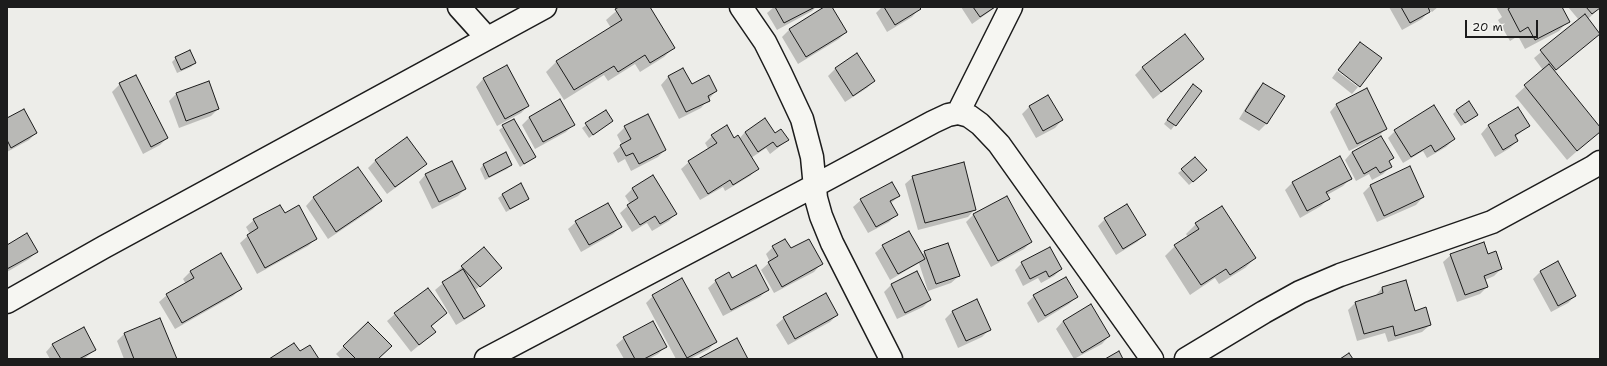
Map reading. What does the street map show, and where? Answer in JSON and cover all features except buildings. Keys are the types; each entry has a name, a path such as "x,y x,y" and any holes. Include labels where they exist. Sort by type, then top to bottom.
{"street":[{"path":"459,7 487,38"},
{"path":"7,302 104,247 546,7"},
{"path":"741,7 765,42 802,119 812,156 814,186 821,216 832,243 891,359"},
{"path":"958,113 1011,7"},
{"path":"486,359 933,122 948,115 958,113 969,116 980,124 999,144 1152,359"},
{"path":"1186,359 1300,292 1340,275 1492,222 1598,169"}]}
